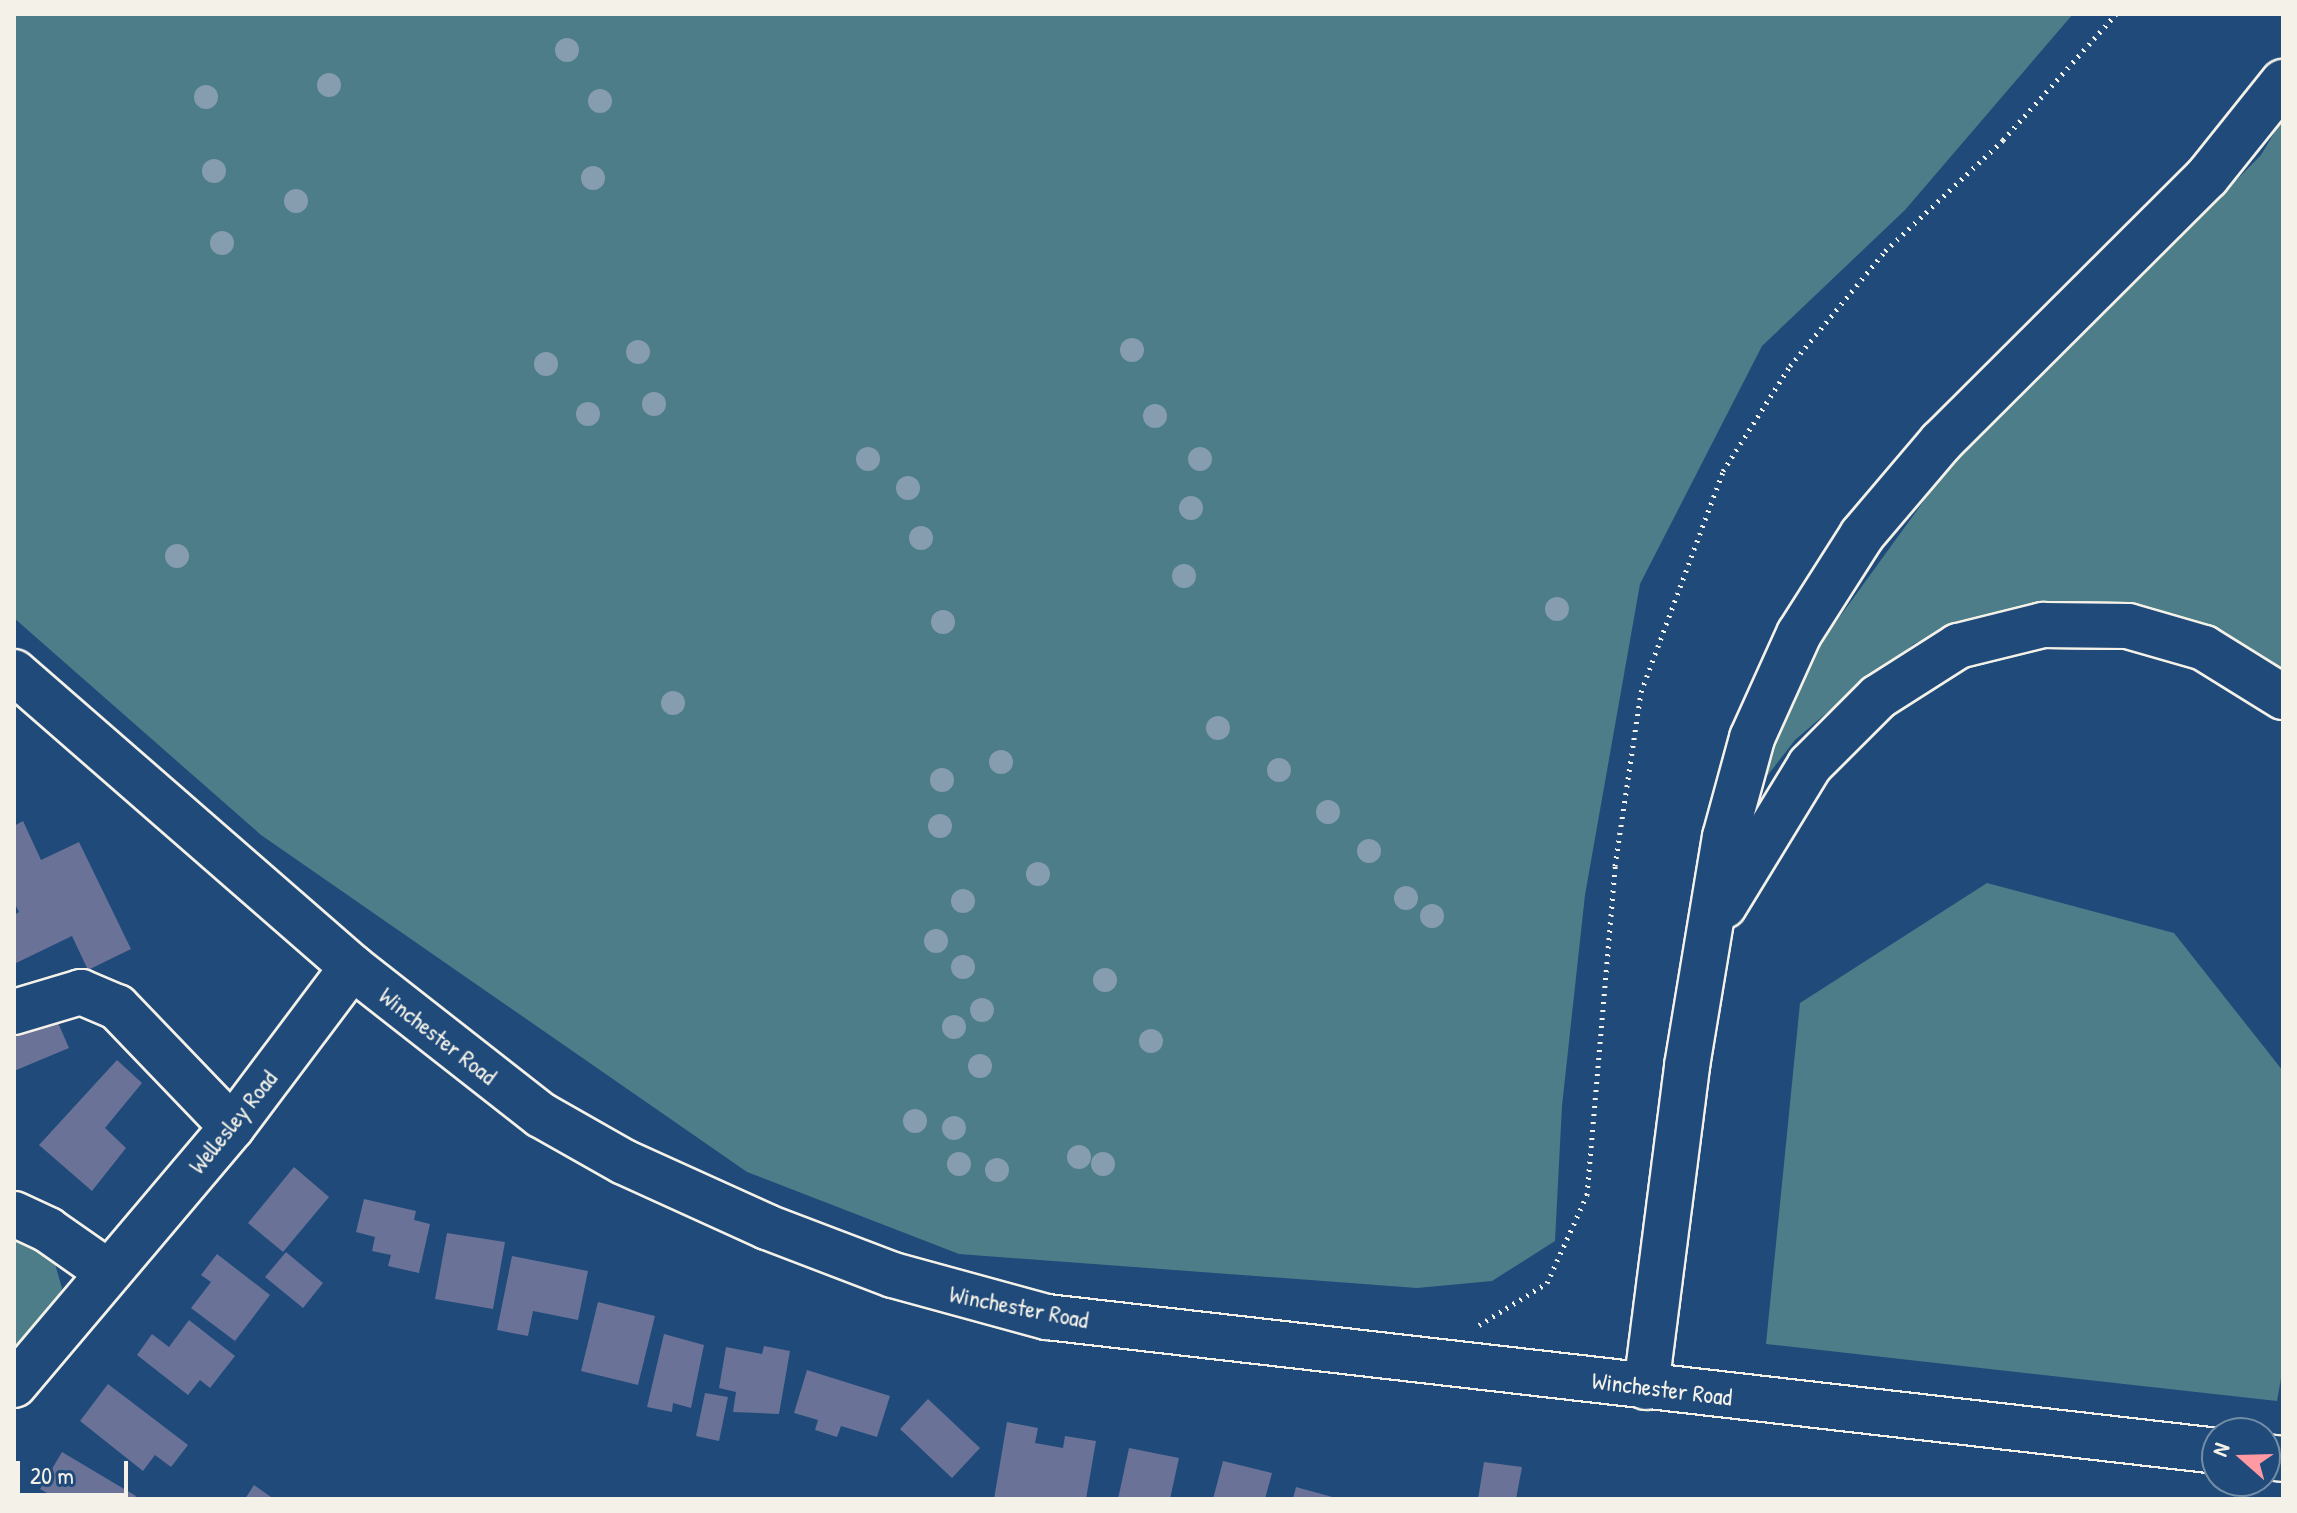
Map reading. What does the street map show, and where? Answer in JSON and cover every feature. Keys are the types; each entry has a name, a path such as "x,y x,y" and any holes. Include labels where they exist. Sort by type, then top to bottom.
{"main road":[{"path":"1646,1387 1687,1066 1714,923 1725,837 1752,738 1799,634 1862,535 1985,395 2207,177 2283,82"},
{"path":"1714,923 1810,765 1878,697 1958,646 2043,625 2128,626 2204,648 2283,697"},
{"name":"Winchester Road","path":"14,672 352,967 444,1043 578,1138 824,1251 947,1294 1047,1317 2201,1449"},
{"name":"Wellesley Road","path":"14,1385 232,1127 352,967"},
{"path":"14,1012 81,992 117,1007 232,1127"},
{"path":"14,1214 48,1230 108,1272"}],"path":[{"path":"1420,1361 1547,1283 1587,1195 1615,866 1641,692 1723,471 1790,366 1885,251 2003,140 2116,14"}],"green space":[{"path":"14,14 2073,14 1905,210 1762,346 1640,584 1585,895 1562,1106 1555,1241 1492,1281 1417,1288 959,1254 747,1172 261,835 14,618"},
{"path":"2283,118 2283,683 2077,608 1962,621 1914,644 1865,680 1795,740 1764,780 1785,709 1828,633 1973,433 2213,204 2261,155"},
{"path":"1987,883 2174,933 2283,1071 2283,1367 2277,1401 1766,1344 1800,1003"},
{"path":"38,1237 53,1257 62,1288 53,1316 14,1361 14,1242"}],"building":[{"path":"23,821 41,860 79,842 131,949 88,970 72,936 14,964 14,915 19,912 14,902 14,826"},
{"path":"56,1018 69,1048 14,1071 14,1036"},
{"path":"117,1060 142,1083 105,1128 126,1148 92,1191 39,1145"},
{"path":"294,1167 329,1197 283,1252 248,1223"},
{"path":"364,1199 416,1211 414,1220 430,1224 419,1273 388,1266 391,1255 372,1251 375,1237 356,1232"},
{"path":"447,1233 505,1242 493,1309 435,1299"},
{"path":"286,1252 323,1283 303,1308 265,1277"},
{"path":"217,1254 270,1295 235,1341 191,1308 211,1282 201,1275"},
{"path":"512,1256 588,1271 578,1320 533,1311 528,1336 497,1330"},
{"path":"598,1302 655,1316 638,1385 581,1371"},
{"path":"189,1320 235,1356 210,1388 200,1380 188,1395 137,1355 152,1334 169,1347"},
{"path":"664,1334 704,1345 691,1408 673,1403 672,1412 647,1407"},
{"path":"764,1346 790,1351 779,1414 733,1412 736,1392 719,1388 726,1347 762,1354"},
{"path":"807,1370 890,1396 877,1437 841,1426 837,1437 815,1430 818,1420 794,1413"},
{"path":"108,1384 188,1445 171,1467 155,1455 143,1471 80,1421"},
{"path":"705,1393 728,1397 719,1441 696,1436"},
{"path":"928,1399 980,1448 952,1478 900,1429"},
{"path":"1007,1422 1038,1428 1035,1443 1063,1448 1065,1436 1096,1441 1086,1499 994,1499"},
{"path":"1129,1448 1179,1458 1170,1499 1118,1499"},
{"path":"62,1452 136,1496 134,1499 57,1499 40,1489"},
{"path":"1223,1461 1272,1473 1265,1499 1213,1499"},
{"path":"1484,1462 1522,1467 1516,1499 1478,1499"},
{"path":"254,1485 271,1497 245,1499"},
{"path":"1296,1487 1336,1498 1336,1499 1293,1499"}]}
